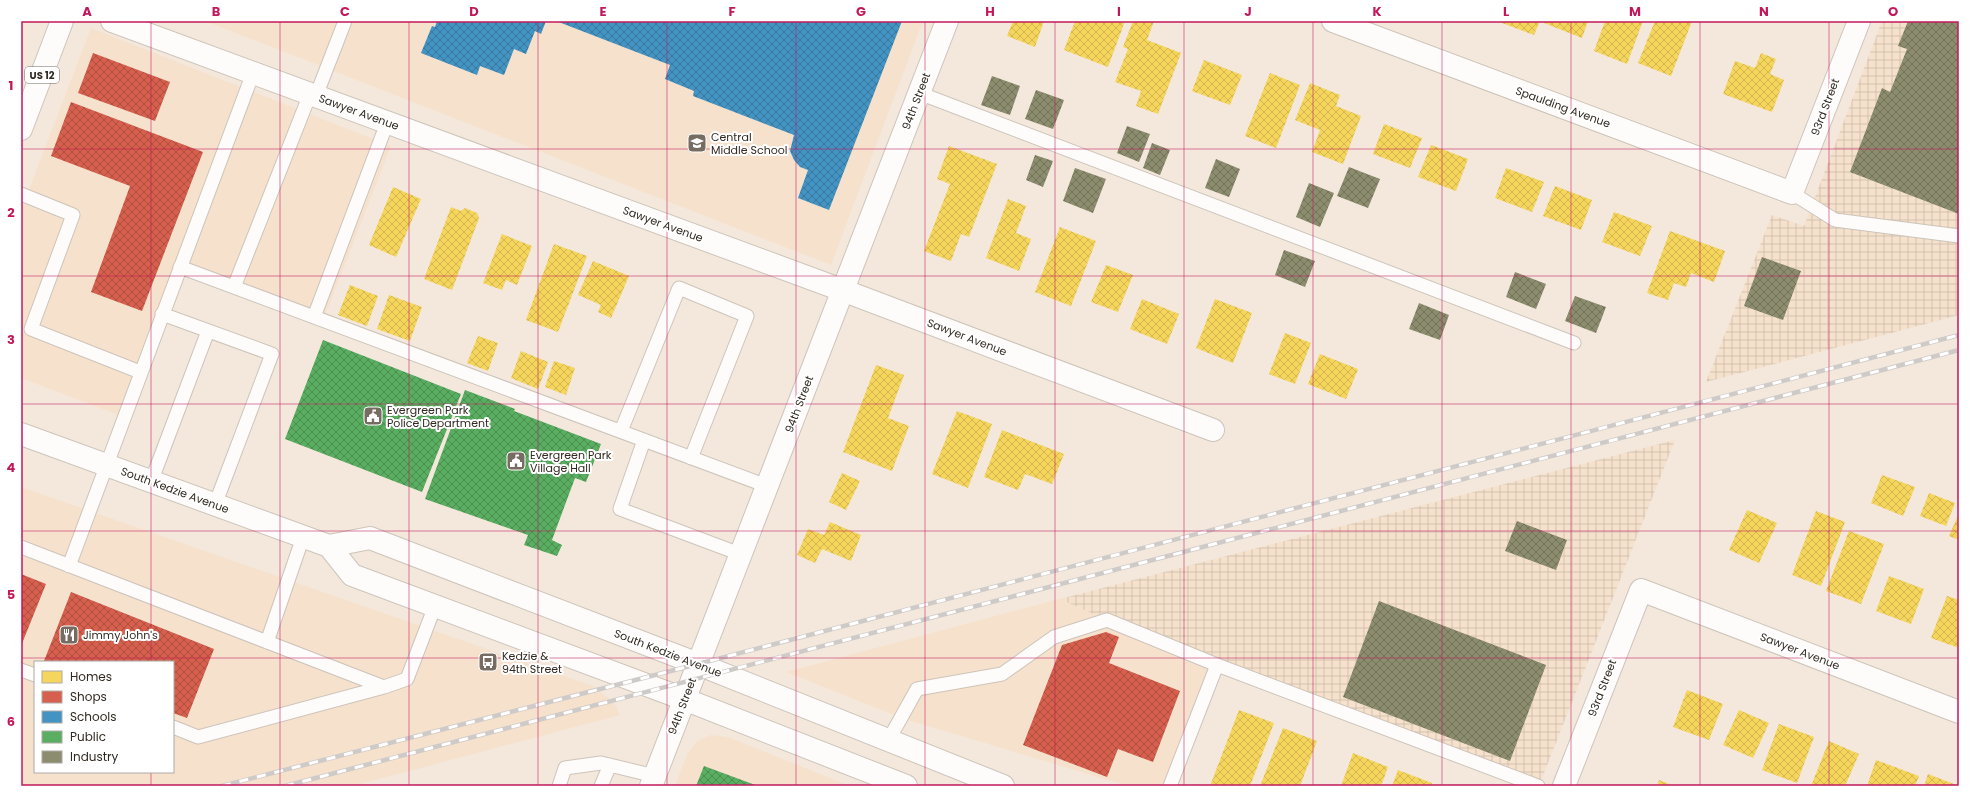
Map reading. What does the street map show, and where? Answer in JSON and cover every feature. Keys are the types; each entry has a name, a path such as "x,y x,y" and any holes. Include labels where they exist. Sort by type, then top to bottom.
{"street":[{"name":"US 12","path":"21,129 62,21"},
{"name":"Sawyer Avenue","path":"112,21 842,290 1213,430"},
{"name":"94th Street","path":"653,781 947,21"},
{"name":"Spaulding Avenue","path":"1333,21 1792,193"},
{"name":"93rd Street","path":"1792,193 1858,21"},
{"name":"South Kedzie Avenue","path":"21,434 329,546 370,538 698,664 1003,786"},
{"path":"329,546 352,575 684,699 882,782 906,786"},
{"name":"Sawyer Avenue","path":"1641,590 1959,712"},
{"name":"93rd Street","path":"1564,786 1641,590"}],"lane":[{"path":"234,287 345,21"},
{"path":"69,566 105,465 253,73"},
{"path":"919,93 1574,343"},
{"path":"314,317 387,123"},
{"path":"1792,193 1835,220 1959,236"},
{"path":"21,194 73,215 31,329 140,372"},
{"path":"180,267 767,486"},
{"path":"621,431 679,288 747,316 691,458"},
{"path":"162,314 272,354 215,505"},
{"path":"151,482 208,331"},
{"path":"644,440 620,509 740,554"},
{"path":"267,642 303,537"},
{"path":"21,547 384,687"},
{"path":"174,727 198,737 384,687 407,679 434,606"},
{"path":"888,741 917,688 1002,674 1054,637 1107,620 1217,666 1538,786"},
{"path":"1170,786 1217,666"},
{"path":"21,670 34,675"},
{"path":"559,786 565,768 601,763 653,781"},
{"path":"601,786 610,765"}],"shaded area":[{"name":"Central Middle School","path":"205,21 923,21 831,265"},
{"path":"1882,21 1953,21 1959,23 1959,315 1706,382 1772,215 1804,226"},
{"path":"91,28 391,146 323,321 180,267 124,417 21,378 21,210"},
{"path":"1675,440 1539,786 1107,620 1060,599"},
{"path":"21,487 593,686 616,706 620,715 353,786 21,786"},
{"path":"1059,599 1217,665 1170,786 1128,786 901,718 786,672"},
{"path":"711,735 728,737 850,786 675,786 687,754 697,741"}],"building: Homes":[{"path":"1013,21 1044,21 1035,47 1007,36"},
{"path":"1075,21 1125,21 1108,67 1064,50"},
{"path":"1133,21 1154,21 1147,40 1181,53 1158,114 1136,106 1141,91 1115,82 1128,49 1123,47"},
{"path":"1503,21 1540,21 1534,35 1502,23"},
{"path":"1545,21 1588,21 1582,38 1544,23"},
{"path":"1605,21 1643,21 1627,64 1594,51"},
{"path":"1655,21 1692,21 1671,76 1638,63"},
{"path":"1761,53 1776,59 1770,74 1784,80 1772,112 1723,94 1735,61 1755,68"},
{"path":"1204,60 1242,75 1230,105 1192,91"},
{"path":"1270,73 1300,85 1276,148 1245,136"},
{"path":"1310,83 1340,95 1336,106 1361,116 1343,164 1312,152 1320,130 1295,120"},
{"path":"1384,124 1422,138 1410,168 1373,154"},
{"path":"1431,145 1468,159 1456,191 1418,177"},
{"path":"949,146 997,164 969,237 961,234 951,261 924,251 950,184 937,179"},
{"path":"1506,168 1544,182 1532,212 1495,198"},
{"path":"1555,186 1592,200 1581,230 1543,216"},
{"path":"393,187 421,199 396,257 369,245"},
{"path":"1008,199 1026,206 1016,233 1031,239 1019,271 986,258"},
{"path":"451,207 461,211 465,208 477,213 479,218 452,290 424,279"},
{"path":"1614,212 1652,226 1640,256 1602,242"},
{"path":"1060,227 1096,241 1071,306 1035,292"},
{"path":"1670,231 1725,251 1714,282 1691,273 1686,287 1674,283 1668,300 1647,293"},
{"path":"502,234 532,246 517,285 506,280 502,290 483,283"},
{"path":"554,244 587,256 558,332 526,320"},
{"path":"593,261 629,276 611,318 598,312 601,305 578,295"},
{"path":"1106,265 1133,275 1118,312 1091,302"},
{"path":"350,285 378,296 367,326 338,315"},
{"path":"389,295 422,307 410,341 377,329"},
{"path":"1142,299 1179,314 1167,344 1130,329"},
{"path":"1215,299 1252,313 1233,363 1196,348"},
{"path":"1285,333 1311,343 1295,384 1269,374"},
{"path":"478,336 498,343 488,371 467,363"},
{"path":"521,351 548,362 538,389 511,378"},
{"path":"1320,354 1358,369 1346,399 1308,384"},
{"path":"554,361 575,368 566,395 545,387"},
{"path":"876,365 904,375 888,418 909,426 892,471 843,452"},
{"path":"957,411 992,424 968,488 932,474"},
{"path":"1002,430 1064,454 1052,484 1025,474 1018,490 984,477"},
{"path":"842,473 860,481 846,510 829,502"},
{"path":"1882,475 1915,487 1903,516 1871,503"},
{"path":"1929,493 1955,503 1946,526 1920,516"},
{"path":"1747,510 1777,523 1759,563 1729,550"},
{"path":"1816,511 1845,522 1821,586 1792,575"},
{"path":"1959,513 1959,540 1949,536"},
{"path":"830,522 861,535 851,561 822,549 815,563 797,555 808,529 824,535"},
{"path":"1849,531 1884,544 1861,604 1826,591"},
{"path":"1889,576 1924,589 1911,624 1876,611"},
{"path":"1947,596 1959,600 1959,648 1931,638"},
{"path":"1687,690 1723,704 1709,740 1673,727"},
{"path":"1239,710 1274,723 1250,786 1210,786"},
{"path":"1739,710 1769,723 1753,758 1723,745"},
{"path":"1779,724 1814,737 1797,783 1762,770"},
{"path":"1283,728 1317,741 1300,786 1260,786"},
{"path":"1829,741 1859,754 1845,786 1811,786"},
{"path":"1353,753 1388,767 1381,786 1341,786"},
{"path":"1876,760 1919,776 1915,786 1867,786"},
{"path":"1398,770 1432,783 1431,786 1392,786"},
{"path":"1928,774 1959,786 1924,786"},
{"path":"1659,780 1674,786 1657,786"}],"building: Shops":[{"path":"93,53 170,82 155,121 78,93"},
{"path":"71,102 203,152 142,311 91,292 130,186 51,156"},
{"path":"21,574 46,584 21,646"},
{"path":"71,592 214,649 187,718 174,713 174,661 44,661"},
{"path":"1106,632 1119,637 1109,663 1180,691 1153,762 1118,749 1107,777 1023,745 1062,645"}],"building: Schools":[{"path":"437,21 546,21 541,34 535,31 526,54 514,49 504,75 480,66 477,75 421,53 432,26 435,27"},
{"path":"556,21 902,21 829,210 798,198 808,170 800,167 794,160 790,151 794,135 693,96 694,91 665,79 670,65"}],"building: Public":[{"name":"Evergreen Park Police Department","path":"323,340 461,394 422,492 285,439"},
{"name":"Evergreen Park Village Hall","path":"465,390 515,409 514,411 601,444 586,482 575,478 552,540 562,545 557,556 524,545 528,535 425,499"},
{"path":"704,766 758,786 696,786"}],"building: Industry":[{"path":"1908,21 1959,22 1959,214 1850,172 1882,88 1890,92 1907,49 1898,46"},
{"path":"992,76 1020,86 1010,115 981,105"},
{"path":"1036,90 1064,100 1053,129 1025,119"},
{"path":"1127,126 1150,134 1139,162 1117,153"},
{"path":"1152,143 1170,150 1160,175 1143,168"},
{"path":"1035,155 1053,161 1043,187 1026,180"},
{"path":"1216,159 1240,169 1229,197 1205,188"},
{"path":"1349,167 1380,179 1368,208 1337,196"},
{"path":"1075,168 1106,179 1093,213 1063,201"},
{"path":"1309,183 1334,193 1320,227 1296,217"},
{"path":"1284,250 1315,261 1305,287 1275,275"},
{"path":"1762,257 1801,271 1783,320 1744,306"},
{"path":"1515,272 1546,284 1536,309 1506,297"},
{"path":"1575,296 1606,307 1596,333 1565,321"},
{"path":"1419,303 1449,315 1440,340 1409,329"},
{"path":"1517,521 1567,540 1556,570 1505,551"},
{"path":"1379,601 1546,665 1510,761 1343,697"}],"railway":[{"path":"222,786 698,664 1959,335"},
{"path":"285,786 1959,350"}],"place":[{"name":"Central Middle School","path":"697,143"},
{"name":"Evergreen Park Police Department","path":"373,416"},
{"name":"Evergreen Park Village Hall","path":"516,461"},
{"name":"Jimmy John's","path":"69,635"},
{"name":"Kedzie & 94th Street","path":"488,662"}]}
